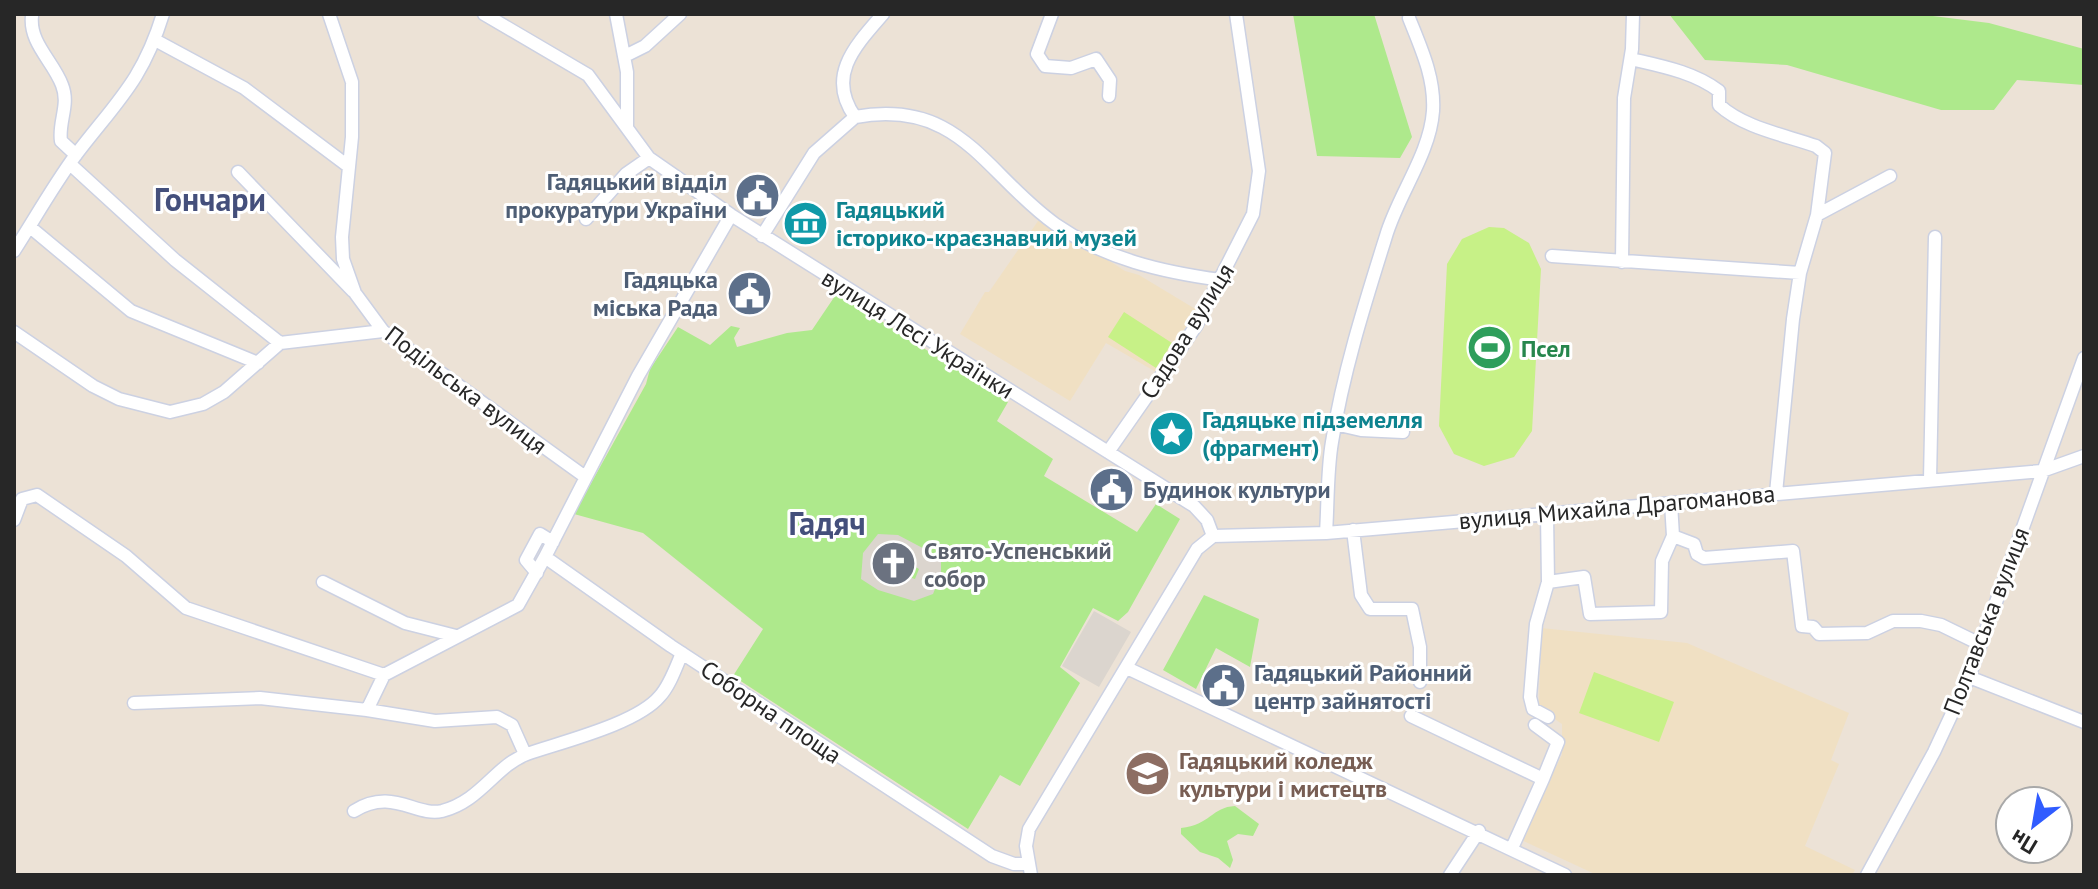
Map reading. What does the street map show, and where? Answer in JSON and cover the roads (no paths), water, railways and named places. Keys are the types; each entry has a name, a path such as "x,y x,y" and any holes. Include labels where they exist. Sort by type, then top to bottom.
{"street":[{"path":"14,251 73,160 131,88 155,40 163,14"},
{"name":"Подільська вулиця","path":"329,14 352,82 352,137 342,237 343,259 355,293 383,331 584,476"},
{"name":"вулиця Лесі Українки","path":"484,14 588,75 649,158 762,236 1194,506 1207,520 1213,536"},
{"path":"616,14 625,56 627,126"},
{"path":"625,56 645,46 680,14"},
{"path":"855,117 843,99 846,62 883,14"},
{"path":"1052,14 1037,54 1045,66 1071,68 1096,59 1110,80 1109,96"},
{"name":"Садова вулиця","path":"1108,452 1196,326 1253,214 1259,171 1236,14"},
{"path":"1622,262 1624,98 1631,59 1633,14"},
{"path":"32,16 33,34 62,84 65,96 61,141 73,160 175,260 280,343"},
{"path":"1326,533 1335,424 1345,375 1387,232 1427,137 1433,115 1433,89 1428,67 1409,18"},
{"path":"155,40 244,88 348,166"},
{"path":"1631,59 1674,69 1710,84 1719,91 1719,105 1724,110 1745,122 1823,149 1817,215 1800,273 1776,493"},
{"path":"762,236 814,153 855,117 877,113 914,115 987,157 1032,205 1103,253 1173,274 1221,280"},
{"path":"586,219 626,174 649,158"},
{"path":"238,172 355,293"},
{"path":"1817,215 1890,176"},
{"path":"367,710 384,675 518,605 553,542 584,476 731,215"},
{"path":"30,227 131,311 258,363"},
{"path":"1930,480 1935,237"},
{"path":"1552,256 1800,273"},
{"path":"14,332 93,386 119,399 170,412 214,398 280,343 383,331"},
{"name":"Полтавська вулиця","path":"1867,875 1934,752 1969,677 2084,358"},
{"path":"1335,424 1361,430 1403,432"},
{"name":"вулиця Михайла Драгоманова","path":"1213,536 1326,533 2042,471 2084,456"},
{"path":"14,520 22,499 37,495 126,556 186,608 384,675"},
{"path":"1548,582 1584,577 1590,614 1661,612 1662,561 1673,536 1671,503"},
{"path":"1547,514 1548,582 1536,624 1530,697 1533,709 1548,717"},
{"path":"1353,530 1361,595 1370,609 1412,609 1420,647 1420,682"},
{"path":"537,573 526,560 540,534 553,542"},
{"name":"Соборна площа","path":"545,557 682,653 992,856 1029,870 1029,829 1197,549 1213,536"},
{"path":"1673,536 1694,544 1697,554 1704,558 1793,551 1802,626 1813,627 1819,634 1867,633 1893,621 1921,621 1941,625 1980,644"},
{"path":"323,582 405,623 456,636"},
{"path":"354,811 367,803 402,802 437,812 465,804 525,754 590,733 649,706 661,695 682,653"},
{"path":"1127,668 1479,831 1565,875"},
{"path":"1969,677 2084,722"},
{"path":"134,703 260,698 435,721 497,717 512,725 525,754"},
{"path":"1411,716 1543,779"},
{"path":"1512,848 1558,742 1535,725"},
{"path":"1450,875 1479,831"}],"place":[{"name":"Гадяцький відділ прокуратури України","path":"758,195"},
{"name":"Гадяцький історико-краєзнавчий музей","path":"805,223"},
{"name":"Гадяцька міська Рада","path":"749,293"},
{"name":"Псел","path":"1490,348"},
{"name":"Гадяцьке підземелля (фрагмент)","path":"1171,433"},
{"name":"Будинок культури","path":"1112,489"},
{"name":"Свято-Успенський собор","path":"893,564"},
{"name":"Гадяцький Районний центр зайнятості","path":"1223,686"},
{"name":"Гадяцький коледж культури і мистецтв","path":"1148,774"}],"district":[{"name":"Гончари","path":"210,199"},
{"name":"Гадяч","path":"827,523"}]}
